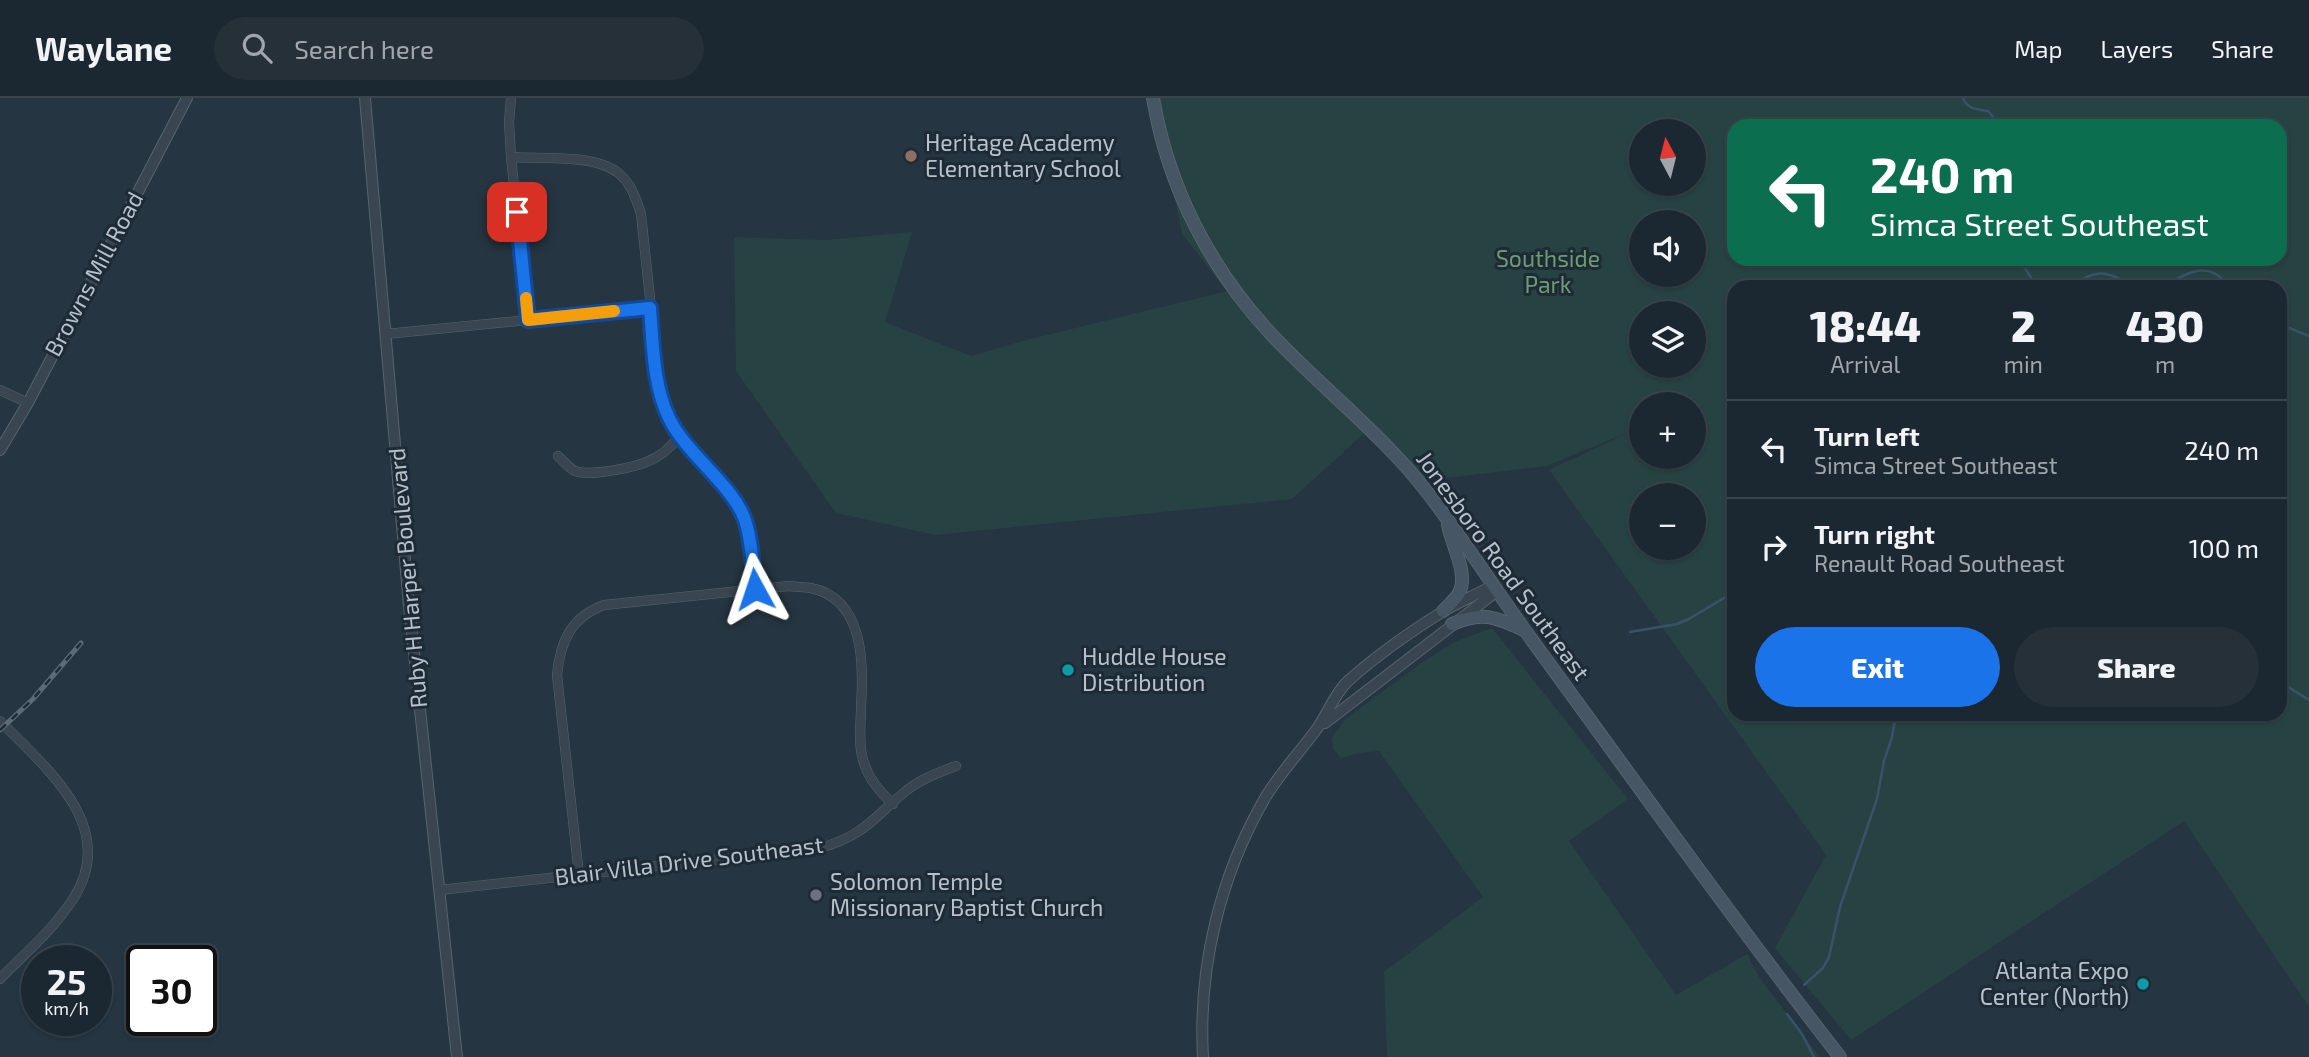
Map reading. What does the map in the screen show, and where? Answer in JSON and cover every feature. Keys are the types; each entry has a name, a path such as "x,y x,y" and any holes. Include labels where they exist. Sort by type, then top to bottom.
{"main road":[{"name":"Jonesboro Road Southeast","path":"1153,98 1163,146 1185,208 1204,244 1241,298 1271,334 1410,471 1659,814 1840,1057"},
{"path":"1443,611 1459,593 1462,571 1452,545 1448,522"},
{"path":"1452,624 1470,616 1490,616 1525,631"}],"street":[{"name":"Browns Mill Road","path":"0,450 28,402 187,98"},
{"name":"Ruby H Harper Boulevard","path":"365,98 409,606 457,1057"},
{"path":"511,98 511,158 528,320"},
{"path":"511,158 589,161 609,168 624,178 635,195 641,214 660,392 668,416 679,436 732,498 742,515 751,548 755,589"},
{"path":"386,334 650,308"},
{"path":"0,390 28,402"},
{"path":"558,456 574,470 581,472 627,469 652,461 663,454 679,436"},
{"path":"579,875 557,675 559,654 567,635 584,615 604,605 789,586 811,588 838,600 849,614 858,634 862,757 873,783 893,804"},
{"path":"1203,1057 1203,998 1215,920 1226,883 1244,839 1266,798 1291,759 1317,729 1345,683 1443,611 1495,588"},
{"path":"1317,729 1495,588"},
{"path":"1408,636 1418,650"},
{"path":"0,721 68,793 81,817 86,835 87,857 83,879 73,899 0,979"},
{"name":"Blair Villa Drive Southeast","path":"440,890 821,848 858,833 920,781 956,766"}],"green space":[{"name":"Southside Park","path":"1155,98 2309,98 2309,1007 2184,821 1851,1040 1775,948 1826,855 1730,721 2287,721 2287,280 1727,280 1727,717 1549,470 1629,432 1629,469 1706,469 1706,392 1629,392 1629,432 1546,466 1414,482 1370,428 1292,499 935,535 836,513 736,371 734,237 826,240 912,232 885,322 971,356 1227,291 1182,234"},
{"path":"1492,628 1628,799 1569,841 1676,995 1747,954 1759,977 1820,1057 1387,1057 1384,972 1483,897 1379,751 1341,758 1333,749 1332,738 1345,719 1420,664 1454,642"}],"waterway":[{"path":"1963,98 1970,107 1988,111 1995,119"},
{"path":"2021,266 2033,280"},
{"path":"2174,280 2198,271 2216,274 2223,280"},
{"path":"2081,280 2095,274 2123,280"},
{"path":"2287,327 2309,336"},
{"path":"1630,632 1677,624 1727,596"},
{"path":"2287,686 2309,700"},
{"path":"1804,985 1823,968 1829,957 1840,907 1877,799 1895,721"},
{"path":"1787,1014 1814,1057"}],"railway":[{"path":"0,730 33,699 81,643"}],"slow traffic":[{"path":"526,298 528,320 614,311"}],"place":[{"name":"Heritage Academy Elementary School","path":"911,156"},
{"name":"Huddle House Distribution","path":"1068,670"},
{"name":"Solomon Temple Missionary Baptist Church","path":"816,895"},
{"name":"Atlanta Expo Center (North)","path":"2143,984"}],"route":[{"path":"517,212 528,320 650,308 655,364 668,416 679,436 732,498 742,515 751,548 755,589"}]}
